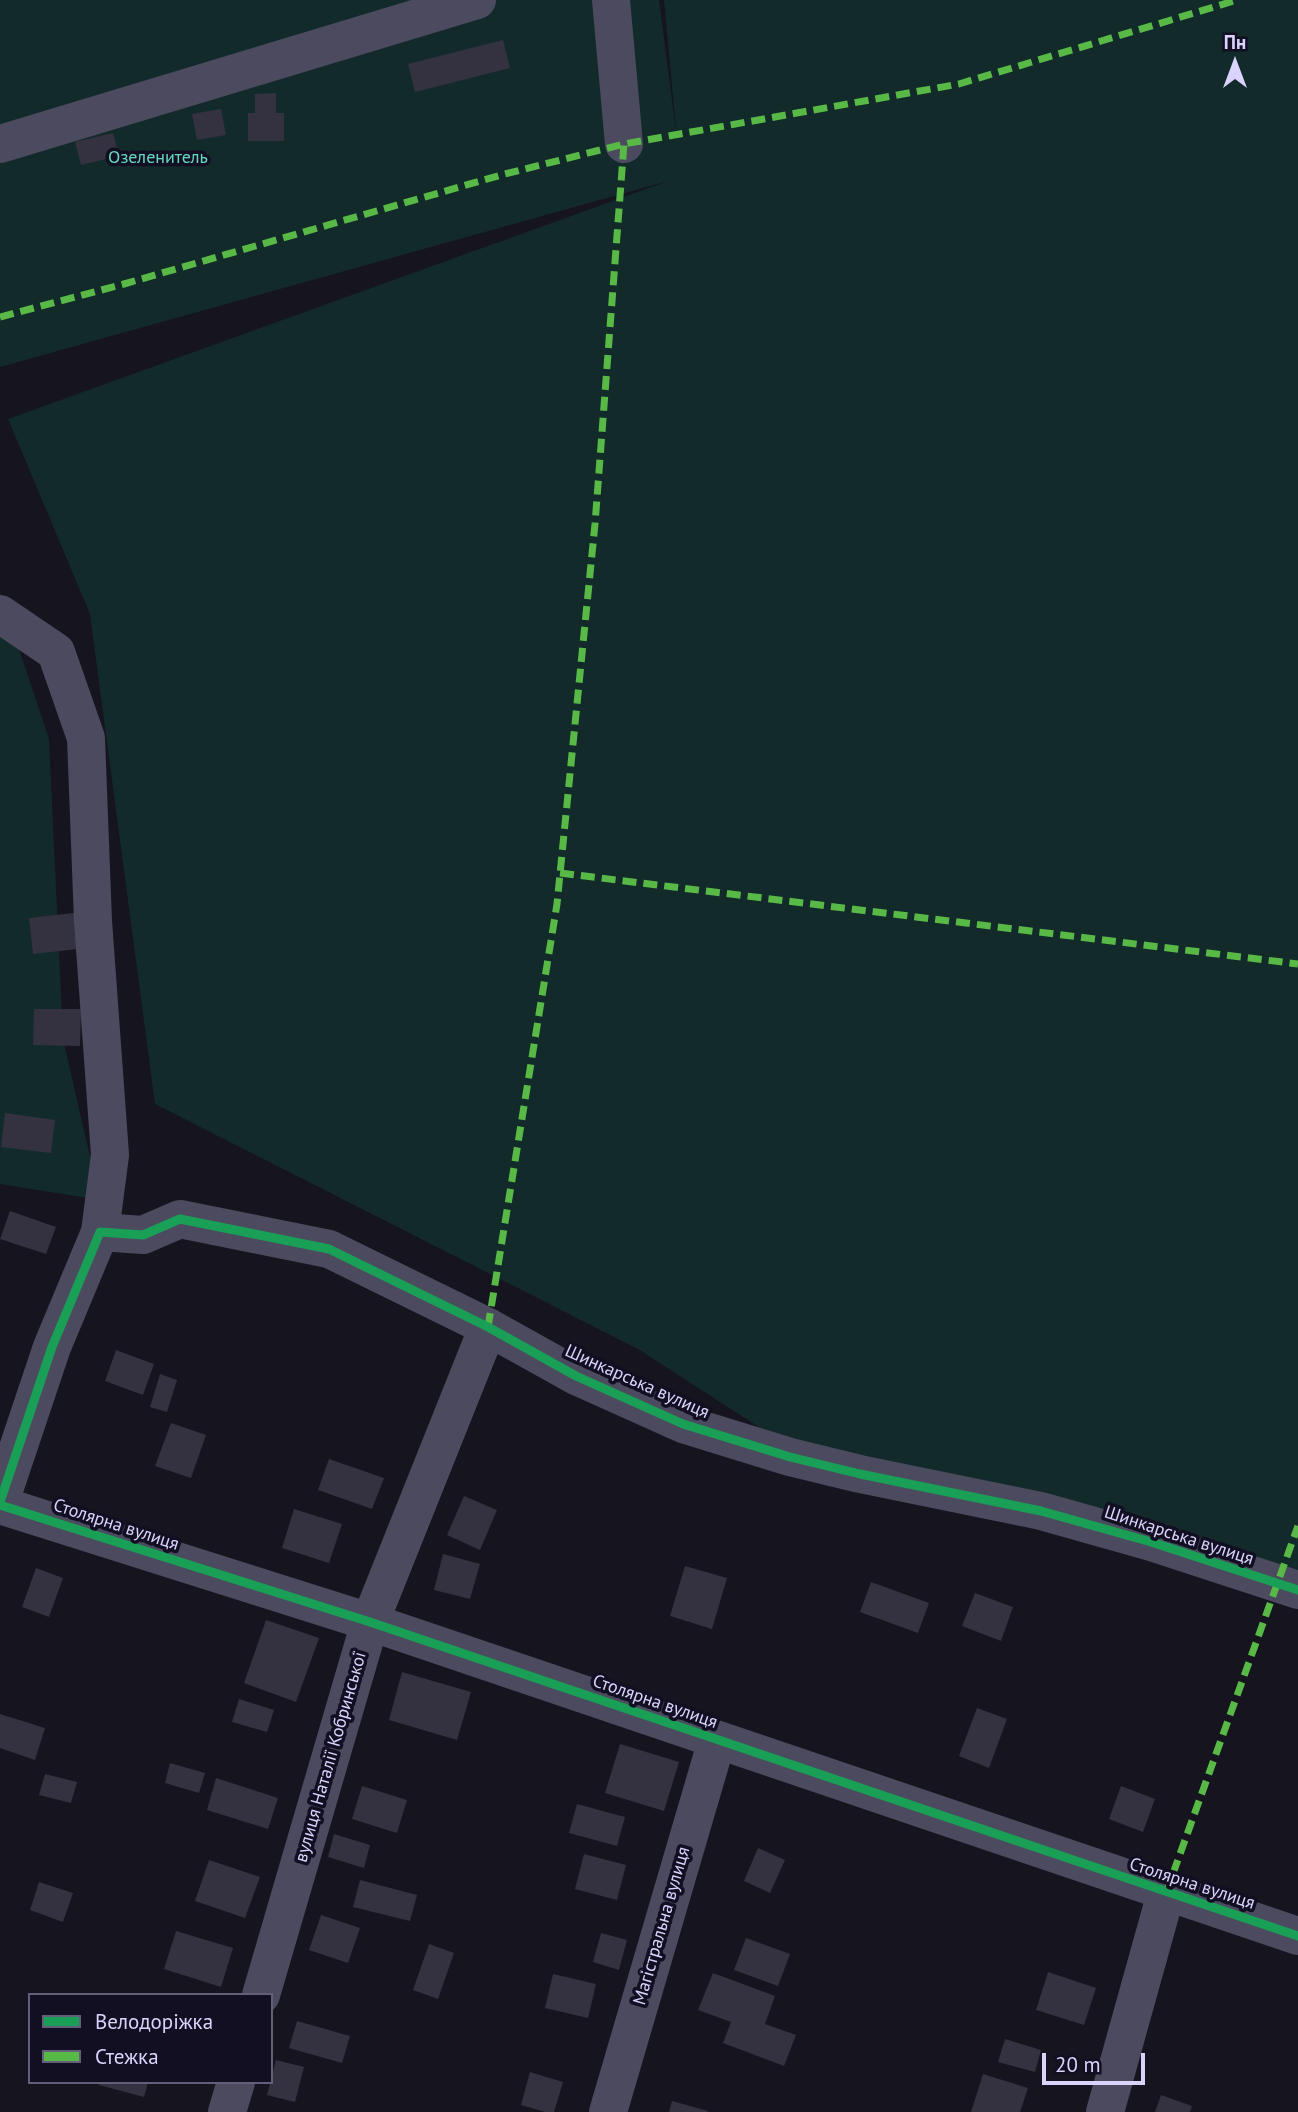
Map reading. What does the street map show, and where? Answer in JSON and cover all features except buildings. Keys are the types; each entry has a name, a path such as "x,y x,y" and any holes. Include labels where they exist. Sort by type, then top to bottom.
{"street":[{"path":"0,144 477,0"},
{"path":"611,0 624,144"},
{"path":"0,614 56,652 86,738 93,922 110,1154 100,1232 52,1348 0,1503"},
{"name":"Шинкарська вулиця","path":"100,1232 143,1235 180,1219 329,1249 488,1327 576,1376 683,1424 836,1468 1041,1511 1151,1542 1298,1590"},
{"name":"вулиця Наталії Кобринської","path":"262,1993 370,1622 488,1327"},
{"name":"Столярна вулиця","path":"0,1503 370,1622 1298,1936"},
{"name":"Магістральна вулиця","path":"608,2112 717,1740"},
{"path":"1105,2112 1166,1893"},
{"path":"227,2112 235,2084"}],"green space":[{"name":"Озеленитель","path":"0,0 659,0 677,139 664,0 1298,0 1298,1571 802,1455 638,1349 155,1104 90,614 8,419 668,181 0,367"},
{"path":"0,592 49,739 63,1039 100,1200 0,1184"}],"marked path":[{"path":"0,317 501,175 624,144 959,84 1237,0"},
{"path":"488,1327 557,904 595,524 624,144"},
{"path":"560,873 1298,964"},
{"path":"1166,1893 1298,1526"}],"cycle path":[{"path":"0,1502 52,1347 100,1232 143,1235 180,1219 329,1249 488,1327 576,1376 683,1424 790,1457 1041,1511 1151,1542 1298,1590"},
{"path":"0,1505 370,1622 1298,1936"}]}
